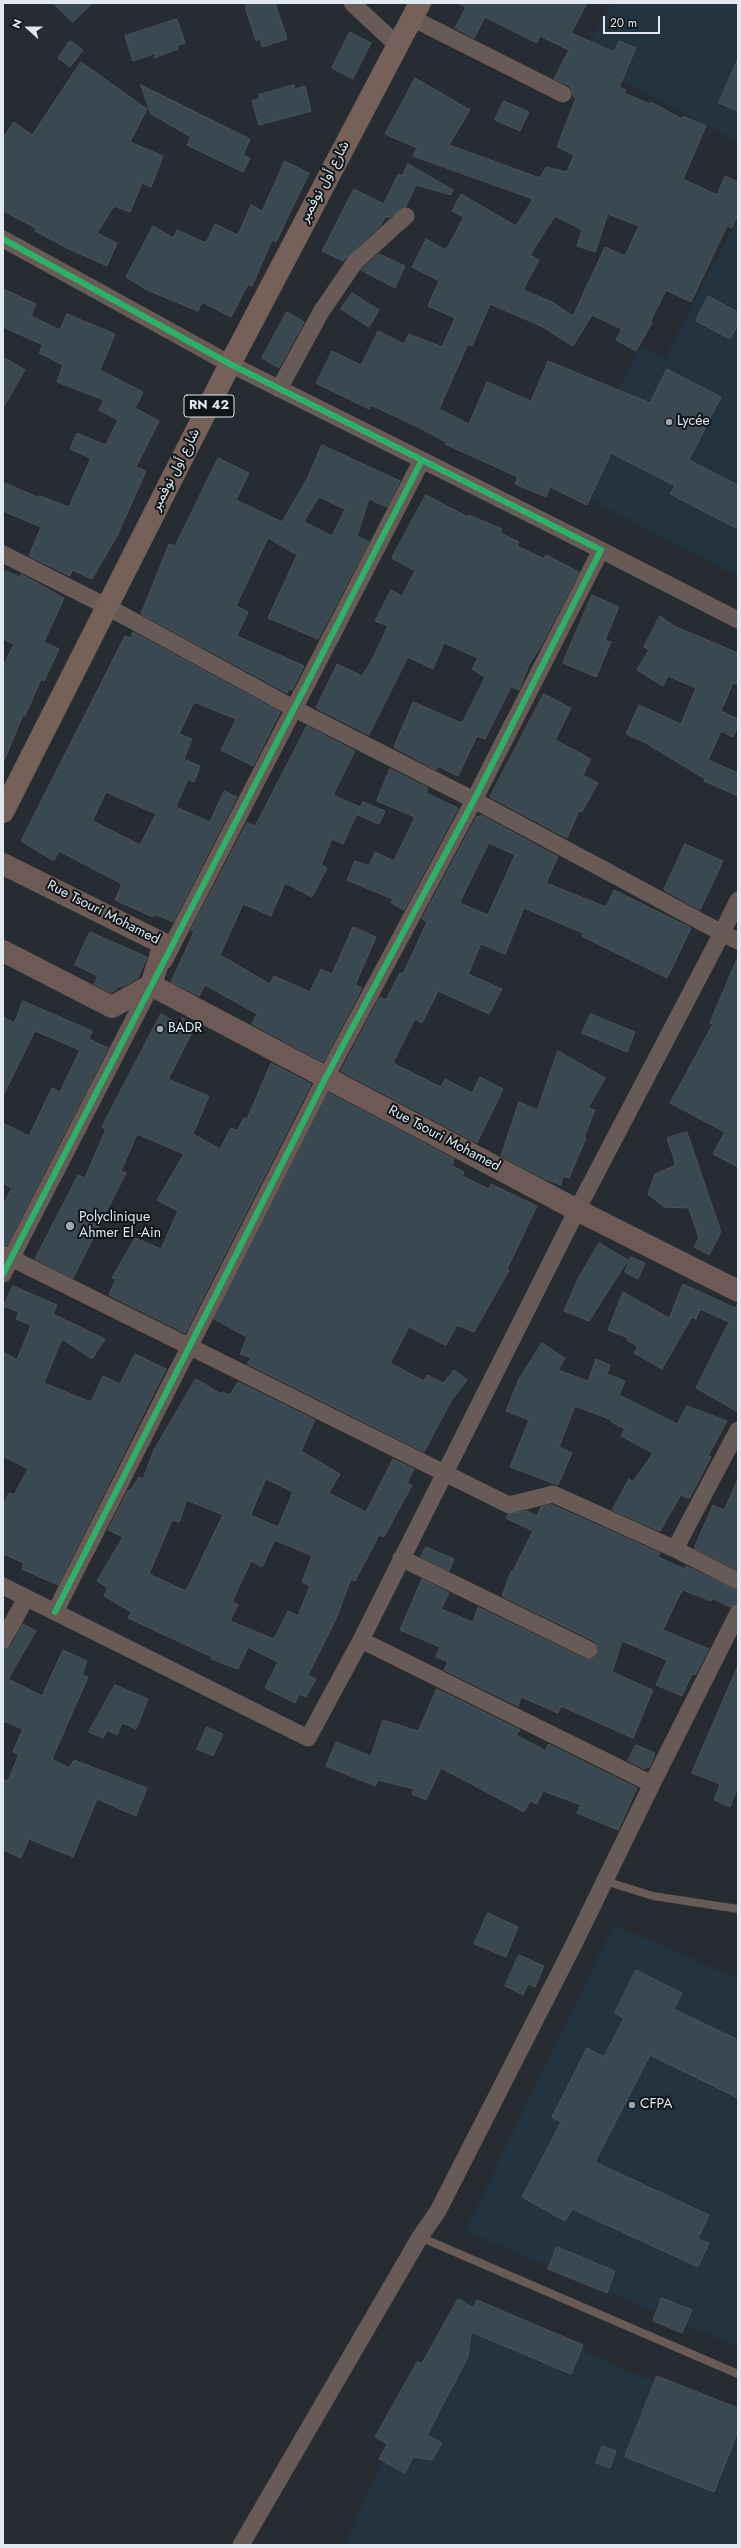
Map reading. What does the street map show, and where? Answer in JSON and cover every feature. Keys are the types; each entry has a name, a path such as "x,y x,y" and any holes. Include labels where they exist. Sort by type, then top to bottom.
{"main road":[{"name":"شارع أول نوفمبر","path":"3,812 106,606 230,364 416,11"}],"street":[{"path":"352,3 398,45"},
{"path":"416,11 562,94"},
{"path":"279,388 321,312 355,262 406,216"},
{"path":"3,239 230,364 738,620"},
{"path":"3,1274 7,1256 151,985 422,460"},
{"path":"56,1612 326,1077 474,800 601,550"},
{"path":"3,554 106,606 293,708 474,800 738,941"},
{"name":"Rue Tsouri Mohamed","path":"3,864 164,944 151,985 577,1210 738,1291"},
{"path":"3,1586 308,1738 361,1640 442,1474 738,900"},
{"path":"3,951 112,1007 151,985"},
{"path":"7,1256 442,1474 509,1505 553,1494 675,1549 738,1582"},
{"path":"675,1549 738,1430"},
{"path":"401,1558 588,1650"},
{"path":"3,1640 26,1598"},
{"path":"240,2545 420,2237 438,2211 605,1881 652,1784 731,1645 738,1613"},
{"path":"361,1640 652,1784"}],"lane":[{"path":"605,1881 653,1896 738,1909"},
{"path":"420,2237 738,2374"}],"shaded area":[{"path":"611,3 738,3 738,142 581,59"},
{"name":"Lycée","path":"738,218 738,577 567,487 641,345 665,358"},
{"name":"CFPA","path":"614,1924 738,1979 738,2347 465,2231"},
{"path":"459,2297 738,2418 738,2545 344,2545"}],"building":[{"path":"53,3 92,3 73,22"},
{"path":"254,3 275,3 287,39 262,47 260,39 256,41 245,6"},
{"path":"457,3 587,3 571,33 614,52 619,41 636,48 619,87 626,90 624,93 650,104 651,102 682,119 683,116 706,126 683,179 717,195 725,176 738,182 738,214 732,228 727,226 691,302 666,290 650,322 652,323 636,351 616,340 622,329 592,315 573,346 541,326 490,304 472,346 468,344 439,409 469,424 487,382 531,401 548,361 650,403 667,369 721,397 689,460 738,485 738,529 670,494 675,486 611,453 587,505 550,487 546,497 515,484 518,477 445,444 446,442 420,428 371,405 369,409 316,383 332,351 361,365 378,331 404,344 409,334 442,347 455,318 428,306 439,281 412,267 426,239 446,250 464,217 452,211 461,194 516,226 533,199 413,156 417,148 385,134 415,78 470,110 449,145 540,178 546,167 567,172 574,155 557,147 576,98 573,96 572,89 568,85 554,79 569,50 540,36 537,43 485,17 474,38 455,28 466,7","holes":["608,214 639,226 625,256 605,247 573,316 552,302 523,290 539,260 530,255 555,216 582,230 577,246 595,252"]},
{"path":"177,19 185,43 177,46 178,49 154,58 156,53 133,61 125,36"},
{"path":"350,32 371,43 353,79 332,68"},
{"path":"70,41 83,50 70,67 58,58"},
{"path":"738,59 738,111 719,103"},
{"path":"81,62 147,109 130,142 163,156 151,187 142,183 130,212 114,206 97,233 117,243 107,266 69,249 35,231 36,228 3,211 3,138 14,122 32,135"},
{"path":"141,85 250,139 243,155 250,158 243,172 187,145 191,137 151,114"},
{"path":"294,85 295,89 305,86 311,111 259,125 252,101 260,98 259,95"},
{"path":"504,101 529,112 520,131 495,120"},
{"path":"285,161 309,173 276,242 272,240 252,286 248,284 231,317 202,302 198,311 147,290 126,277 153,226 173,238 177,230 206,243 215,224 238,235 251,205 262,211"},
{"path":"408,164 453,190 451,195 416,185 406,206 389,218 386,216 381,225 343,261 322,251 354,189 384,204 398,174 402,176"},
{"path":"379,254 405,266 395,288 361,270"},
{"path":"3,289 36,304 31,316 60,330 67,314 115,334 100,370 143,392 135,408 159,421 136,467 146,471 117,536 92,579 72,570 70,576 29,556 41,527 3,511 3,482 39,498 40,496 69,507 91,458 70,449 77,433 106,445 118,420 99,410 104,400 57,382 63,365 39,353 43,345 3,327"},
{"path":"352,293 379,310 369,327 341,309"},
{"path":"708,296 738,312 738,324 730,339 696,321"},
{"path":"287,312 304,322 279,368 262,358"},
{"path":"3,357 25,370 3,408"},
{"path":"322,445 400,481 387,507 369,499 357,536 369,542 318,639 268,618 297,555 268,538 236,606 248,612 237,636 304,666 292,690 289,689 287,693 141,614 169,544 175,546 218,458 249,473 236,500 282,522 307,479","holes":["319,497 345,509 332,536 304,522"]},
{"path":"426,495 468,517 469,515 502,529 500,533 519,542 517,546 544,559 546,555 579,572 542,644 529,665 519,690 511,687 485,739 477,736 458,776 438,766 436,770 394,747 413,702 462,723 485,677 472,669 478,658 444,643 433,669 408,657 369,735 316,708 337,664 362,676 372,660 388,626 375,621 391,590 402,596 415,571 392,558"},
{"path":"3,570 20,577 21,574 64,598 44,642 59,649 44,681 41,679 25,716 23,715 3,763 3,667 14,644 3,639"},
{"path":"592,595 619,607 605,640 611,642 596,677 563,663"},
{"path":"660,616 674,626 738,653 738,685 733,683 721,711 738,719 738,725 733,737 721,731 708,760 738,773 738,796 704,781 705,779 644,742 626,734 639,705 681,724 696,688 668,676 663,686 637,670 649,650 644,647"},
{"path":"133,632 280,712 253,766 221,750 236,719 194,702 179,734 192,739 184,759 200,766 194,782 188,779 176,807 210,822 224,791 237,797 173,922 155,914 153,917 115,900 122,884 59,851 54,861 21,841 125,636 131,638","holes":["106,792 156,814 140,845 93,821"]},
{"path":"544,694 571,708 555,740 591,759 583,775 598,783 582,812 579,811 567,838 490,797"},
{"path":"307,726 355,751 333,795 360,807 343,844 332,839 321,865 327,868 312,897 285,883 271,916 243,904 220,955 270,984 274,976 310,992 321,969 332,974 353,927 376,937 355,985 362,988 323,1062 252,1024 257,1014 205,985 199,996 171,982 194,932 191,930 247,823 255,826"},
{"path":"390,769 428,788 426,793 458,808 404,910 391,903 393,899 347,880 355,861 369,866 375,852 394,861 415,817 377,801"},
{"path":"363,802 385,811 379,824 358,815"},
{"path":"481,815 558,857 546,883 606,907 614,890 691,928 667,978 582,936 583,933 524,908 505,954 481,944 468,974 502,989 489,1014 438,991 422,1023 415,1019 393,1063 441,1087 445,1079 472,1093 480,1077 503,1089 477,1143 341,1071 380,997 386,1000 400,973 403,974 427,922 422,919 477,816 479,817","holes":["489,843 515,855 488,915 460,903"]},
{"path":"685,844 723,861 700,910 664,890"},
{"path":"90,932 147,957 138,978 122,987 120,986 112,993 94,984 98,976 75,965"},
{"path":"738,957 738,1167 713,1154 725,1132 670,1103 713,1024 710,1023"},
{"path":"23,1001 92,1031 89,1039 108,1048 7,1245 3,1244 3,1206 12,1188 3,1183 3,1123 29,1136 52,1088 60,1092 80,1050 35,1031 3,1096 3,1017 14,1023"},
{"path":"161,1014 179,1024 182,1018 196,1025 168,1079 209,1096 193,1134 220,1149 231,1128 237,1131 244,1118 247,1119 271,1063 311,1084 185,1333 109,1295 116,1279 112,1278 135,1238 161,1249 178,1211 157,1200 184,1154 137,1134 121,1171 126,1173 73,1278 35,1259 78,1175 85,1178 106,1129 102,1127"},
{"path":"591,1014 635,1032 627,1052 582,1033"},
{"path":"558,1051 605,1078 588,1108 595,1110 584,1137 586,1138 569,1178 563,1176 561,1185 545,1179 501,1156 519,1102 537,1110"},
{"path":"329,1093 454,1159 452,1166 464,1172 462,1176 489,1189 491,1184 537,1206 507,1269 509,1270 474,1332 457,1325 446,1345 409,1327 390,1363 424,1381 427,1375 443,1383 454,1370 467,1380 451,1401 424,1452 247,1364 251,1358 240,1354 247,1337 214,1319"},
{"path":"687,1132 721,1232 709,1255 694,1247 699,1238 689,1208 664,1207 648,1194 655,1174 676,1165 667,1138"},
{"path":"599,1243 628,1260 589,1321 564,1311 577,1281"},
{"path":"631,1257 645,1263 638,1279 625,1272"},
{"path":"683,1284 735,1308 738,1303 738,1412 696,1388 729,1322 700,1309 696,1319 692,1317 662,1369 634,1353 638,1347 627,1340 628,1338 608,1330 623,1292 669,1318"},
{"path":"13,1286 57,1305 53,1314 105,1339 92,1359 62,1339 44,1383 91,1402 103,1376 120,1384 135,1354 166,1369 58,1585 22,1569 24,1563 3,1554 3,1505 9,1493 14,1495 28,1469 3,1456 3,1352 17,1360 31,1325 16,1319 19,1312 4,1306"},
{"path":"542,1343 565,1358 558,1370 588,1381 596,1359 610,1365 607,1374 625,1381 619,1395 677,1424 687,1406 727,1421 708,1456 711,1457 689,1499 681,1495 660,1531 612,1510 629,1479 633,1482 653,1453 621,1436 625,1429 611,1422 612,1420 575,1406 559,1447 572,1453 558,1485 510,1467 529,1420 506,1411 519,1379"},
{"path":"196,1379 221,1394 222,1392 230,1395 238,1382 315,1420 301,1451 340,1474 329,1493 366,1512 393,1459 414,1469 407,1483 412,1485 384,1537 379,1535 355,1581 351,1579 336,1619 308,1675 316,1679 306,1697 299,1694 295,1703 265,1688 278,1662 248,1647 238,1669 211,1659 212,1657 128,1618 131,1612 104,1596 108,1588 97,1581 123,1537 108,1530 128,1490 130,1491 139,1477 143,1479 154,1450","holes":["266,1479 293,1492 278,1527 251,1515","187,1500 223,1515 186,1591 149,1574 172,1520 179,1522","275,1540 312,1556 302,1582 310,1586 298,1616 288,1611 274,1639 230,1621 238,1605 232,1602 251,1561 262,1567"]},
{"path":"738,1479 738,1570 694,1548 713,1505 724,1510"},
{"path":"552,1505 660,1553 658,1557 685,1569 686,1566 738,1591 738,1603 730,1607 712,1598 711,1601 683,1590 678,1598 663,1630 709,1649 695,1675 692,1674 682,1696 656,1685 667,1660 622,1641 612,1672 653,1690 633,1738 561,1706 558,1713 521,1697 518,1706 444,1670 448,1662 436,1657 440,1647 400,1630 422,1579 449,1593 441,1609 473,1622 478,1607 585,1659 595,1658 599,1649 594,1641 502,1596 511,1571 513,1571 533,1531 506,1518 508,1514 527,1511 537,1516 541,1507"},
{"path":"426,1547 454,1559 449,1571 421,1557"},
{"path":"23,1624 36,1631 8,1679 42,1696 63,1650 87,1661 82,1675 88,1677 52,1759 69,1768 74,1760 147,1788 136,1816 97,1799 73,1857 29,1839 21,1858 3,1850 3,1779 8,1781 19,1754 13,1752 23,1729 3,1721 3,1650 12,1645"},
{"path":"738,1666 738,1786 730,1807 714,1800 720,1784 692,1773"},
{"path":"115,1685 148,1699 136,1729 122,1723 117,1735 107,1730 103,1738 89,1732"},
{"path":"437,1689 520,1730 516,1735 546,1751 548,1744 637,1788 618,1830 577,1813 581,1805 543,1791 537,1804 530,1801 524,1812 441,1768 426,1800 412,1794 414,1789 378,1780 375,1786 326,1766 336,1742 371,1756 383,1720 418,1731"},
{"path":"207,1727 223,1734 213,1756 197,1749"},
{"path":"636,1745 655,1753 649,1768 646,1766 645,1769 628,1761"},
{"path":"488,1913 518,1927 506,1957 474,1944"},
{"path":"519,1955 544,1966 535,1987 528,1984 523,1995 505,1986"},
{"path":"636,1970 682,1993 674,2009 738,2040 738,2098 650,2055 595,2162 709,2215 698,2239 709,2243 698,2267 572,2209 565,2221 522,2197 561,2122 552,2117 587,2048 604,2057 624,2018 615,2013"},
{"path":"557,2247 615,2271 607,2293 548,2269"},
{"path":"662,2298 692,2310 682,2333 653,2321"},
{"path":"458,2299 473,2308 477,2300 583,2345 571,2374 471,2332 468,2357 427,2435 442,2443 432,2460 413,2457 405,2473 379,2459 387,2444 375,2437 417,2362 422,2363"},
{"path":"657,2376 738,2408 738,2431 714,2492 625,2457"},
{"path":"602,2446 616,2451 610,2468 596,2463"}],"cycle path":[{"path":"3,239 230,364 422,460 3,1274"},
{"path":"55,1612 326,1077 474,800 601,550 422,460"}],"place":[{"name":"Lycée","path":"669,422"},
{"name":"BADR","path":"160,1029"},
{"name":"Polyclinique Ahmer El -Ain","path":"70,1226"},
{"name":"CFPA","path":"632,2105"}]}
